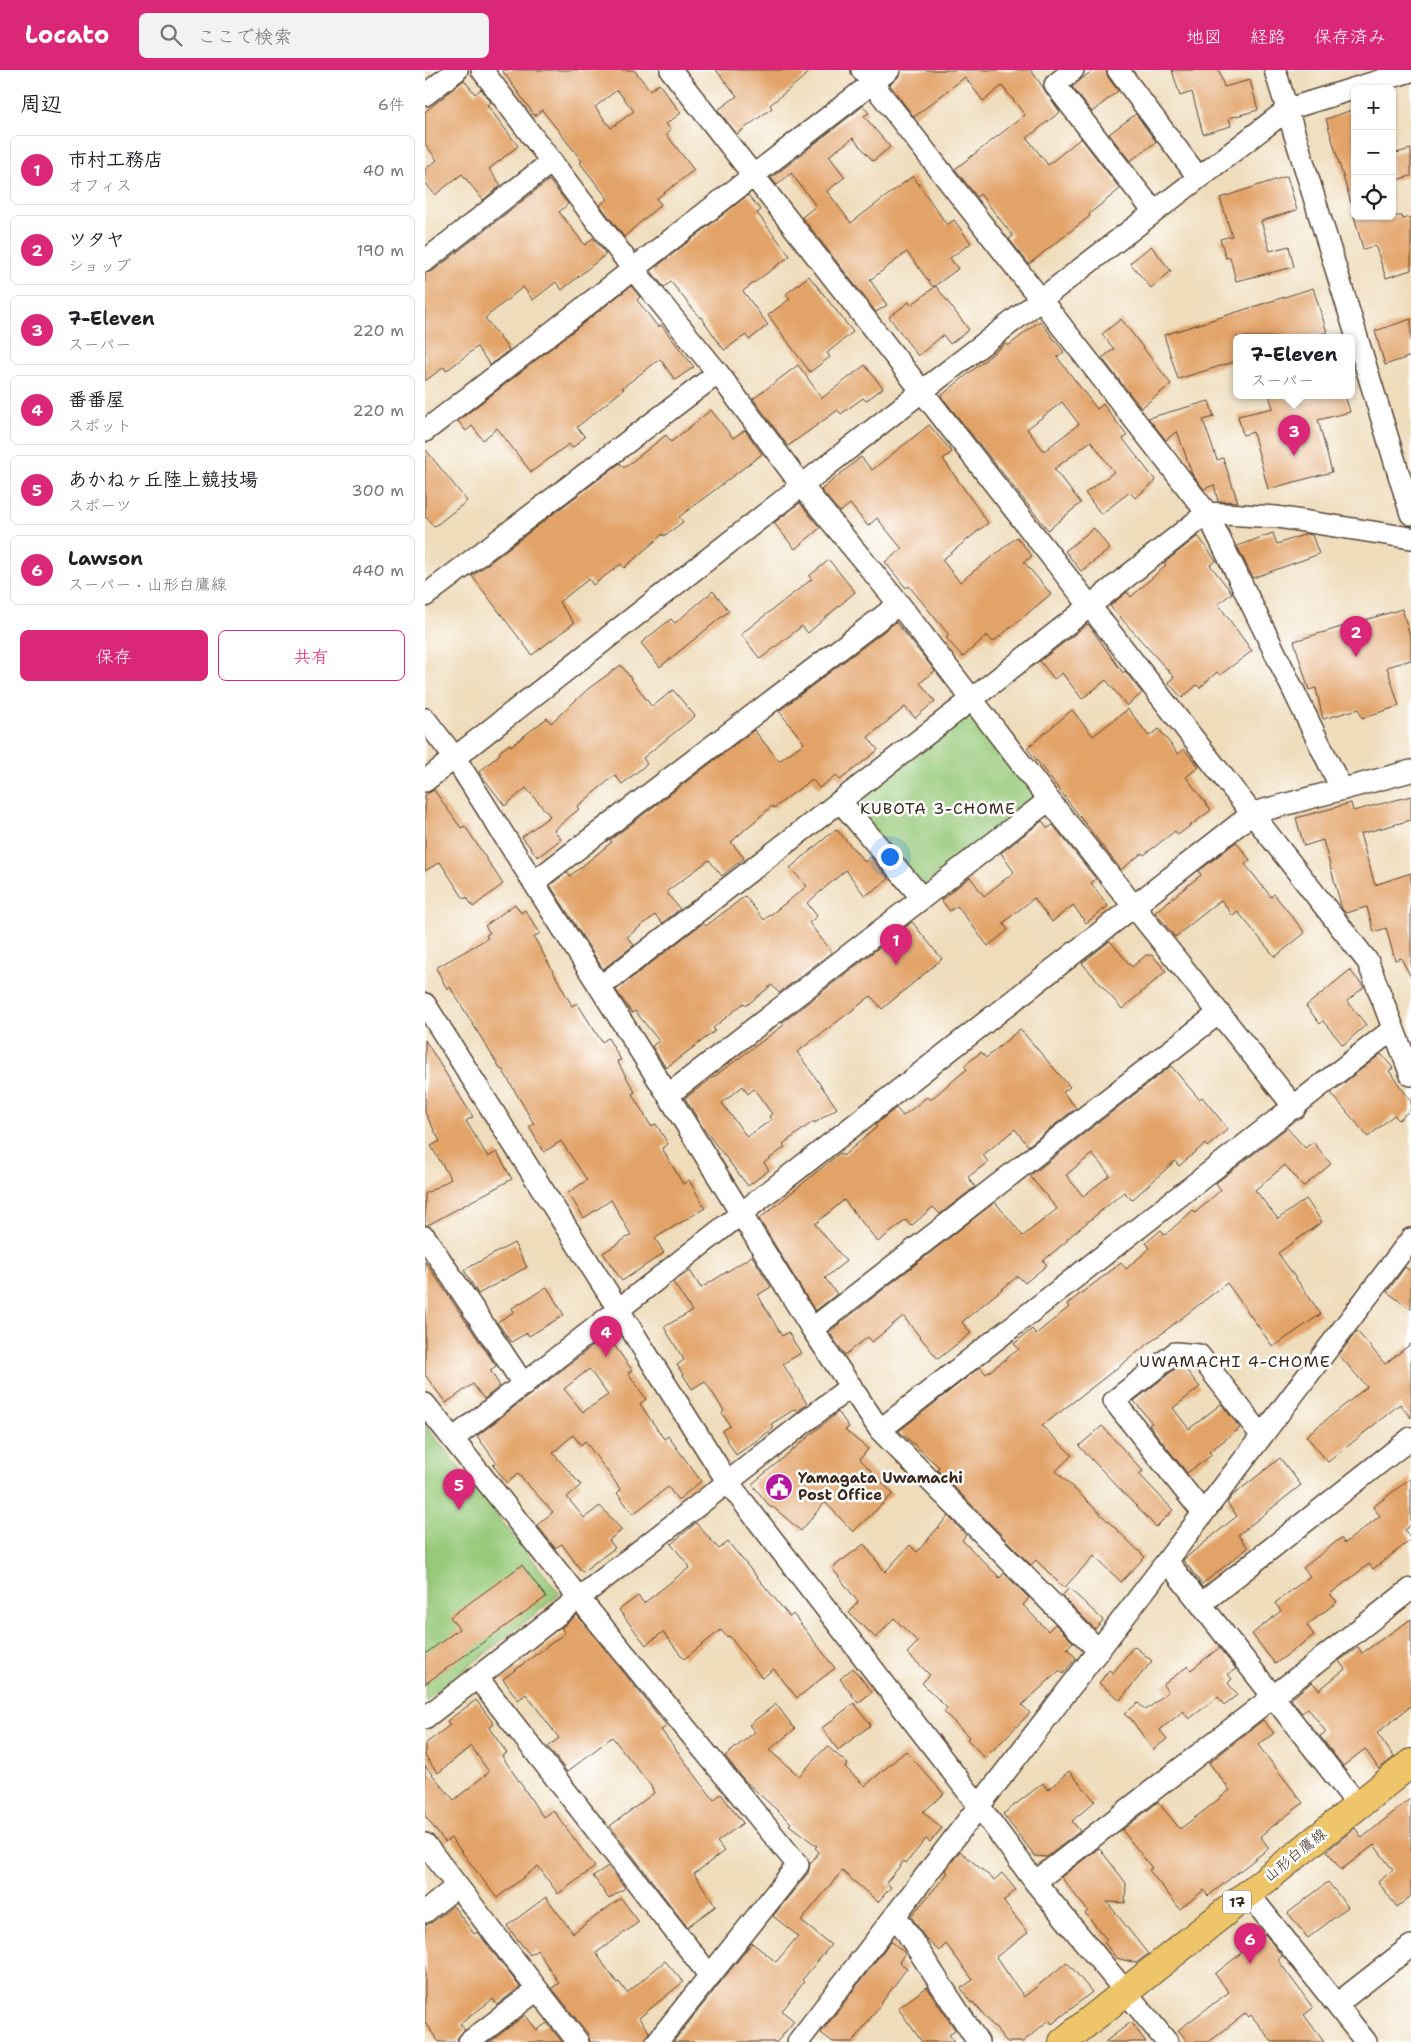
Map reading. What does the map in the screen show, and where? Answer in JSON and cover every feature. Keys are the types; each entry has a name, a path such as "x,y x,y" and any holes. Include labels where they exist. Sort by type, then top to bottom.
{"main road":[{"name":"山形白鷹線","path":"1063,2042 1411,1763"}],"street":[{"path":"425,95 457,70"},
{"path":"482,70 633,268 718,373 802,486 899,604 1049,800 1295,1108"},
{"path":"671,70 1368,962 1411,1075"},
{"path":"1073,70 1055,84 1153,212"},
{"path":"1118,70 1198,177"},
{"path":"1275,70 1411,514"},
{"path":"425,781 921,392 1288,109 1411,71"},
{"path":"425,431 754,176 875,74 1040,300 1207,513 1341,788"},
{"path":"425,261 551,162"},
{"path":"425,596 718,373"},
{"path":"599,987 971,700 1207,513 1277,517 1411,538"},
{"path":"534,882 899,604"},
{"path":"425,719 455,758 668,1095 812,1329 880,1430 1099,1651"},
{"path":"453,1439 742,1215 1133,905 1253,813 1341,788 1411,771"},
{"path":"668,1095 1049,800"},
{"path":"840,801 922,898"},
{"path":"425,1004 727,1481 979,1806 1035,1882 1167,2042"},
{"path":"812,1329 1219,1013"},
{"path":"880,1430 1295,1108 1393,1029"},
{"path":"425,1236 524,1385"},
{"path":"798,2042 1167,1562 1411,1239"},
{"path":"1203,1514 1114,1401 1175,1352 1199,1354 1262,1436"},
{"path":"425,1718 851,1386"},
{"path":"425,1404 578,1597 798,1865 657,2042"},
{"path":"1201,1604 1411,1438"},
{"path":"1167,1562 1358,1805"},
{"path":"1035,1882 1411,1589"},
{"path":"477,1677 710,1976"},
{"path":"425,1844 578,2042"},
{"path":"425,1912 457,1886"},
{"path":"1248,1893 1366,2042"},
{"path":"896,1916 978,2042"},
{"path":"1337,2004 1411,1946"},
{"path":"469,2042 537,1990"}],"green space":[{"path":"969,712 1036,798 920,888 854,802"},
{"path":"425,1425 560,1594 425,1701"}],"building":[{"path":"502,70 634,70 650,90 659,84 681,113 666,124 671,130 666,134 694,170 656,199 661,204 624,237 600,205 608,199 580,163 582,161 542,110 535,116","holes":["617,90 634,111 611,128 595,107"]},
{"path":"716,70 812,70 770,105 772,108 737,134 718,110 737,96"},
{"path":"901,70 1031,70 1060,112 1027,138 1048,165 1081,138 1120,189 1089,214 1090,216 1029,264 1009,239 1013,236 980,194 977,197 955,169 1025,115 1002,86 983,101 965,77 914,117 890,85 900,75"},
{"path":"1093,70 1106,70 1108,77 1118,91 1092,112 1072,87"},
{"path":"1172,70 1219,70 1224,87 1250,80 1258,110 1229,118 1231,126 1203,134 1192,92 1180,96"},
{"path":"464,80 475,94 481,89 491,102 487,105 518,146 489,169 501,185 483,200 462,174 435,195 425,182 425,169 437,160 425,144 425,112"},
{"path":"863,106 869,113 864,116 890,147 873,161 853,138 829,156 845,177 827,191 851,223 913,176 947,225 954,220 971,243 950,258 958,269 933,287 907,252 870,280 887,305 876,312 802,217 816,206 791,173 777,185 771,178"},
{"path":"1351,110 1351,203 1326,119"},
{"path":"1136,114 1156,142 1130,161 1109,134"},
{"path":"1411,149 1411,176 1396,180 1396,153"},
{"path":"1287,176 1297,210 1261,221 1270,251 1289,246 1294,267 1236,281 1230,257 1226,258 1220,239 1232,236 1220,198"},
{"path":"549,180 568,204 559,212 585,245 593,238 606,254 562,290 556,282 533,300 523,287 485,318 509,350 490,365 477,347 446,371 444,367 425,381 425,273 433,271"},
{"path":"748,195 761,210 757,213 790,256 743,291 768,325 749,340 746,335 724,350 701,317 671,282 664,287 651,271"},
{"path":"1396,216 1402,216 1403,219 1411,217 1411,270 1386,278 1376,248 1374,246 1363,249 1355,220 1396,220"},
{"path":"1151,246 1171,271 1151,288 1130,263"},
{"path":"809,276 853,332 827,353 830,357 810,372 768,315 790,299 786,294"},
{"path":"631,286 640,297 637,300 658,327 661,325 694,367 675,380 660,359 622,388 624,389 577,427 585,437 572,448 569,444 531,472 497,428 483,440 472,426 466,431 458,421"},
{"path":"936,286 969,330 950,344 943,335 918,356 889,317 909,302 911,305"},
{"path":"1313,288 1327,332 1320,334 1233,334 1233,362 1178,379 1164,335"},
{"path":"1121,319 1171,384 1141,408 1102,358 1114,349 1102,334"},
{"path":"1411,319 1411,356 1385,365 1375,331"},
{"path":"1040,321 1064,352 1057,357 1097,409 1103,404 1127,436 1123,439 1156,481 1135,498 1130,492 1101,514 1085,493 1114,472 1091,441 1054,469 1081,503 1048,530 941,396 1006,343 1008,346","holes":["1062,402 1079,424 1044,451 1027,429"]},
{"path":"798,365 822,398 865,365 883,388 866,401 863,398 841,414 838,410 788,446 753,399"},
{"path":"1270,399 1346,399 1350,412 1318,420 1332,472 1268,489 1253,432 1243,435 1238,416 1273,408"},
{"path":"1209,401 1214,417 1203,420 1217,460 1223,458 1238,502 1218,501 1214,485 1204,489 1192,474 1177,431 1166,440 1148,418"},
{"path":"711,410 733,438 745,430 762,454 679,517 683,522 664,536 663,534 624,568 621,564 593,585 589,579 559,602 574,623 532,655 472,576 620,463 624,468 666,435 671,442"},
{"path":"929,425 952,452 943,459 988,523 942,560 960,582 1017,537 1032,556 1024,562 1051,594 993,642 987,635 963,657 946,638 949,635 909,586 906,588 885,562 902,549 877,518 868,526 850,504 840,512 821,490 861,457 872,470"},
{"path":"425,449 467,501 434,527 425,516"},
{"path":"800,503 820,528 795,549 774,523"},
{"path":"1094,528 1110,549 1081,571 1065,551"},
{"path":"1273,533 1277,544 1306,534 1312,535 1319,554 1253,578 1237,546"},
{"path":"1198,536 1216,561 1210,565 1232,593 1218,604 1252,651 1220,675 1217,672 1200,688 1197,685 1182,698 1168,682 1174,677 1110,606 1127,592 1131,597 1166,565 1164,563"},
{"path":"829,560 855,592 808,633 802,626 760,659 741,634 812,579 809,576"},
{"path":"713,591 729,611 660,667 641,643 671,619 675,623"},
{"path":"1402,609 1411,639 1411,660 1387,667 1399,706 1362,718 1359,709 1323,719 1316,688 1309,690 1294,641"},
{"path":"896,622 935,671 920,683 935,701 915,718 905,707 868,737 878,750 840,780 836,775 819,788 812,779 774,808 772,806 731,842 744,858 722,876 709,860 666,892 680,909 662,923 655,915 627,937 634,945 603,969 550,885 567,872 570,876 612,842 610,840 754,730 779,761 804,743 779,711"},
{"path":"1088,624 1123,673 1125,671 1142,693 1127,706 1106,680 1082,699 1062,673 1054,679 1040,661"},
{"path":"621,665 652,707 673,690 695,716 643,758 647,764 622,784 615,775 577,807 579,809 554,830 561,839 538,857 522,837 550,816 526,788 505,806 479,772 500,754 499,752 510,744 511,746 547,718 551,723 588,689"},
{"path":"1128,709 1149,736 1159,729 1178,754 1184,749 1199,767 1186,777 1211,810 1178,835 1175,831 1144,855 1142,853 1121,870 1027,748 1072,710 1093,736"},
{"path":"434,790 461,828 465,826 503,884 473,907 467,897 464,899 440,862 425,871 425,795"},
{"path":"1411,796 1411,820 1360,834 1375,885 1411,873 1411,977 1401,958 1395,960 1386,928 1374,932 1367,907 1346,913 1342,909 1323,840 1304,846 1296,818 1351,803 1353,811"},
{"path":"1042,821 1048,828 1053,825 1096,879 1091,883 1108,906 1086,923 1073,905 1052,922 1034,898 1003,923 1008,930 988,946 957,906 950,911 941,900 970,877 984,896 1014,872 1001,853"},
{"path":"836,829 865,862 871,857 889,879 865,896 846,870 807,903 817,916 809,923 832,952 779,993 772,985 747,1005 744,1003 713,1028 715,1031 666,1068 652,1046 659,1041 635,1011 632,1013 616,990 703,923 706,926 745,896 764,920 807,886 790,868"},
{"path":"1236,842 1250,860 1245,864 1271,897 1274,894 1305,933 1275,957 1238,912 1233,916 1221,900 1175,937 1155,912 1201,875 1199,871"},
{"path":"515,904 521,913 525,910 540,933 534,937 572,1006 577,1003 602,1042 608,1038 621,1060 617,1061 635,1092 632,1094 651,1126 656,1124 668,1144 662,1148 683,1184 689,1180 705,1208 655,1238 664,1253 622,1281 603,1253 631,1235 611,1200 584,1218 568,1193 587,1180 561,1141 544,1152 529,1127 534,1124 502,1069 450,987 447,989 436,968 488,938 486,935 490,933 485,926"},
{"path":"912,922 942,959 882,1009 871,996 797,1052 837,1108 815,1123 814,1121 783,1144 785,1147 764,1163 769,1170 748,1186 703,1128 685,1098 784,1025 782,1023","holes":["743,1086 748,1094 754,1089 772,1114 769,1116 771,1120 747,1137 722,1103"]},
{"path":"1110,941 1132,967 1146,955 1152,955 1166,971 1122,1009 1082,963"},
{"path":"1350,970 1364,987 1347,1001 1366,1025 1343,1045 1323,1021 1320,1024 1306,1006"},
{"path":"1020,1029 1070,1087 1063,1092 1076,1108 1028,1146 1015,1129 983,1155 988,1162 968,1177 975,1187 940,1214 933,1207 911,1226 906,1220 878,1242 844,1200 815,1224 846,1261 825,1278 837,1294 815,1311 759,1219 840,1153 843,1156 896,1108 903,1116 927,1097 930,1100 967,1069 964,1066 981,1052 986,1058"},
{"path":"425,1040 473,1117 466,1121 488,1157 497,1152 512,1179 428,1225 425,1225 425,1194 451,1179 431,1146 440,1141 425,1113"},
{"path":"1381,1054 1393,1068 1389,1071 1411,1101 1411,1109 1399,1120 1394,1115 1368,1137 1331,1093"},
{"path":"1171,1066 1199,1099 1202,1097 1228,1129 1207,1147 1205,1144 1179,1166 1175,1161 1132,1200 1124,1192 1043,1261 1047,1265 1025,1283 1018,1276 962,1322 971,1333 938,1359 903,1316 872,1342 868,1337 845,1355 829,1332 995,1202 1023,1236 1057,1209 1030,1176","holes":["1092,1154 1110,1175 1083,1196 1066,1175"]},
{"path":"1287,1128 1305,1148 1313,1142 1331,1164 1303,1187 1285,1165 1255,1190 1278,1219 1306,1199 1322,1222 1278,1253 1321,1314 1273,1347 1227,1283 1042,1426 1072,1455 1056,1471 1145,1557 1121,1582 1094,1556 1064,1588 1036,1560 1031,1565 937,1470 939,1467 899,1431 980,1367 986,1374 1019,1349 1014,1344 1032,1329 1036,1334 1069,1307 1067,1304 1121,1263 1126,1269 1150,1248 1146,1243 1161,1230 1165,1235 1193,1210 1195,1213 1221,1190 1216,1183"},
{"path":"514,1243 527,1267 478,1294 464,1270"},
{"path":"752,1256 771,1287 758,1295 782,1336 788,1332 801,1353 783,1364 807,1404 797,1412 795,1409 771,1424 774,1428 736,1455 722,1431 730,1426 722,1413 724,1411 705,1381 692,1389 677,1365 684,1360 664,1327 692,1311 673,1282 690,1271 701,1288"},
{"path":"425,1261 496,1366 490,1370 500,1386 484,1399 473,1384 446,1403 425,1375"},
{"path":"1405,1267 1411,1271 1411,1309 1387,1292"},
{"path":"547,1287 564,1315 529,1336 527,1333 511,1342 497,1322 514,1312 512,1308"},
{"path":"1357,1331 1385,1364 1411,1344 1411,1418 1400,1404 1328,1462 1306,1436 1367,1387 1339,1355"},
{"path":"607,1335 632,1370 628,1373 646,1399 640,1404 664,1439 668,1436 701,1481 678,1500 668,1487 633,1514 617,1493 621,1490 585,1441 581,1445 573,1435 553,1453 581,1485 567,1497 584,1518 600,1506 622,1530 609,1540 615,1548 582,1572 562,1544 555,1548 537,1525 553,1512 518,1474 507,1483 493,1465 496,1462 477,1436","holes":["589,1369 608,1395 583,1412 564,1389"]},
{"path":"1179,1366 1183,1366 1200,1387 1173,1408 1189,1429 1221,1404 1240,1428 1209,1452 1212,1455 1187,1473 1149,1425 1152,1423 1134,1401"},
{"path":"838,1412 849,1427 845,1430 868,1449 860,1459 893,1494 853,1532 825,1502 801,1531 773,1507 771,1508 752,1484"},
{"path":"1102,1426 1143,1471 1139,1474 1173,1510 1156,1527 1079,1446"},
{"path":"1280,1458 1301,1485 1238,1535 1248,1548 1202,1584 1183,1560 1237,1516 1227,1503 1232,1496"},
{"path":"1411,1478 1411,1525 1405,1530 1411,1540 1373,1569 1369,1564 1330,1594 1337,1602 1307,1625 1314,1635 1275,1664 1252,1634 1281,1611 1275,1603 1310,1576 1303,1568 1341,1538 1345,1543 1380,1516 1373,1507"},
{"path":"948,1516 966,1535 962,1540 1000,1578 1004,1573 1029,1598 1023,1605 1048,1631 1055,1624 1073,1642 1067,1648 1076,1658 1063,1674 1060,1670 1022,1705 1030,1713 985,1758 967,1739 969,1737 944,1712 947,1708 922,1683 930,1675 907,1653 918,1642 894,1618 876,1638 849,1613 858,1602 832,1568 864,1544 885,1572 910,1545 917,1552"},
{"path":"696,1523 719,1549 728,1542 790,1617 793,1614 835,1668 797,1698 774,1669 762,1678 729,1636 727,1637 721,1630 684,1659 663,1632 646,1645 619,1610 638,1596 644,1603 690,1567 671,1544"},
{"path":"522,1565 546,1597 425,1684 425,1654 459,1629 450,1617"},
{"path":"1069,1588 1103,1620 1095,1629 1062,1596"},
{"path":"577,1615 667,1726 661,1730 714,1800 721,1794 743,1823 717,1842 724,1851 694,1874 716,1906 687,1927 610,1826 654,1793 651,1786 612,1737 567,1772 548,1747 559,1738 526,1694 518,1700 503,1679 565,1633 561,1628"},
{"path":"1411,1619 1411,1706 1377,1733 1394,1757 1379,1769 1365,1749 1343,1766 1320,1736 1326,1732 1308,1708 1302,1713 1291,1699 1312,1682 1319,1690 1345,1669 1339,1661 1358,1647 1362,1653"},
{"path":"1134,1646 1152,1661 1120,1700 1099,1683 1109,1670 1113,1673"},
{"path":"1219,1648 1236,1669 1228,1674 1232,1679 1228,1683 1237,1695 1224,1705 1218,1697 1189,1719 1183,1711 1160,1730 1167,1739 1153,1750 1131,1719 1124,1714 1138,1703 1146,1710 1168,1692 1163,1685 1188,1666 1191,1670"},
{"path":"853,1668 872,1692 858,1703 840,1679"},
{"path":"476,1700 494,1724 489,1728 507,1753 502,1756 543,1817 553,1810 595,1867 558,1894 538,1866 497,1898 451,1838 445,1842 425,1816 425,1766 454,1800 489,1772 471,1746 438,1773 425,1756 425,1744 450,1725 447,1721"},
{"path":"854,1703 871,1725 838,1750 822,1728"},
{"path":"776,1704 795,1729 769,1750 799,1776 827,1746 848,1764 845,1767 865,1786 906,1751 944,1794 923,1812 942,1828 930,1842 926,1839 906,1863 904,1861 886,1883 891,1887 878,1902 842,1871 801,1921 831,1945 802,1980 804,1982 782,2011 794,2021 777,2042 673,2042 752,1943 776,1962 798,1936 773,1916 808,1873 810,1864 819,1852 815,1848 817,1846 789,1825 791,1823 744,1780 725,1756 755,1732 749,1725"},
{"path":"1263,1720 1274,1733 1258,1745 1303,1803 1260,1836 1269,1848 1208,1896 1204,1890 1180,1909 1149,1870 1152,1868 1122,1830 1158,1802 1180,1829 1205,1810 1230,1790 1209,1763"},
{"path":"1069,1771 1095,1801 1072,1821 1080,1831 1047,1857 1035,1856 1003,1814 1043,1783 1048,1790"},
{"path":"1411,1798 1411,1896 1397,1907 1378,1882 1393,1870 1374,1845 1341,1870 1327,1851 1355,1828 1362,1838"},
{"path":"1099,1848 1126,1883 1125,1903 1107,1902 1148,1954 1136,1963 1116,1958 1104,1942 1107,1940 1085,1913 1088,1911 1061,1877"},
{"path":"960,1851 994,1880 1002,1873 1016,1890 1003,1901 1028,1933 996,1957 1024,1997 1067,1962 1092,1992 1052,2024 1049,2020 1023,2042 1007,2042 973,2002 971,2003 961,1988 973,1980 946,1944 939,1951 926,1939 911,1916 948,1873 945,1871"},
{"path":"608,1866 625,1888 609,1899 593,1876"},
{"path":"1328,1882 1348,1907 1308,1938 1288,1913"},
{"path":"546,1897 573,1933 621,1898 639,1922 596,1953 617,1983 619,1982 627,1993 665,1961 683,1982 639,2018 649,2032 645,2042 590,2042 588,2034 552,1988 559,1983 537,1950 530,1955 507,1926"},
{"path":"453,1906 474,1934 477,1932 520,1987 497,2005 493,1999 460,2024 465,2030 458,2037 457,2042 439,2042 425,2023 425,1925 433,1922"},
{"path":"1265,1934 1282,1956 1278,1960 1313,2008 1304,2015 1324,2042 1272,2042 1251,2015 1249,2017 1246,2013 1209,2042 1188,2042 1178,2030 1229,1992 1215,1974"},
{"path":"891,1941 905,1953 899,1962 907,1968 853,2042 833,2042 821,2033"},
{"path":"927,1987 955,2030 949,2034 954,2042 922,2042 898,2008"},
{"path":"525,2015 537,2030 547,2023 562,2042 490,2042"},
{"path":"1131,2022 1146,2042 1105,2042"}],"place":[{"name":"7-Eleven","path":"1294,456"},
{"name":"ツタヤ","path":"1356,657"},
{"name":"市村工務店","path":"896,965"},
{"name":"番番屋","path":"606,1357"},
{"name":"Yamagata Uwamachi Post Office","path":"779,1487"},
{"name":"あかねヶ丘陸上競技場","path":"459,1510"},
{"name":"Lawson","path":"1250,1964"}],"district":[{"name":"KUBOTA 3-CHOME","path":"938,808"},
{"name":"UWAMACHI 4-CHOME","path":"1235,1361"}]}
